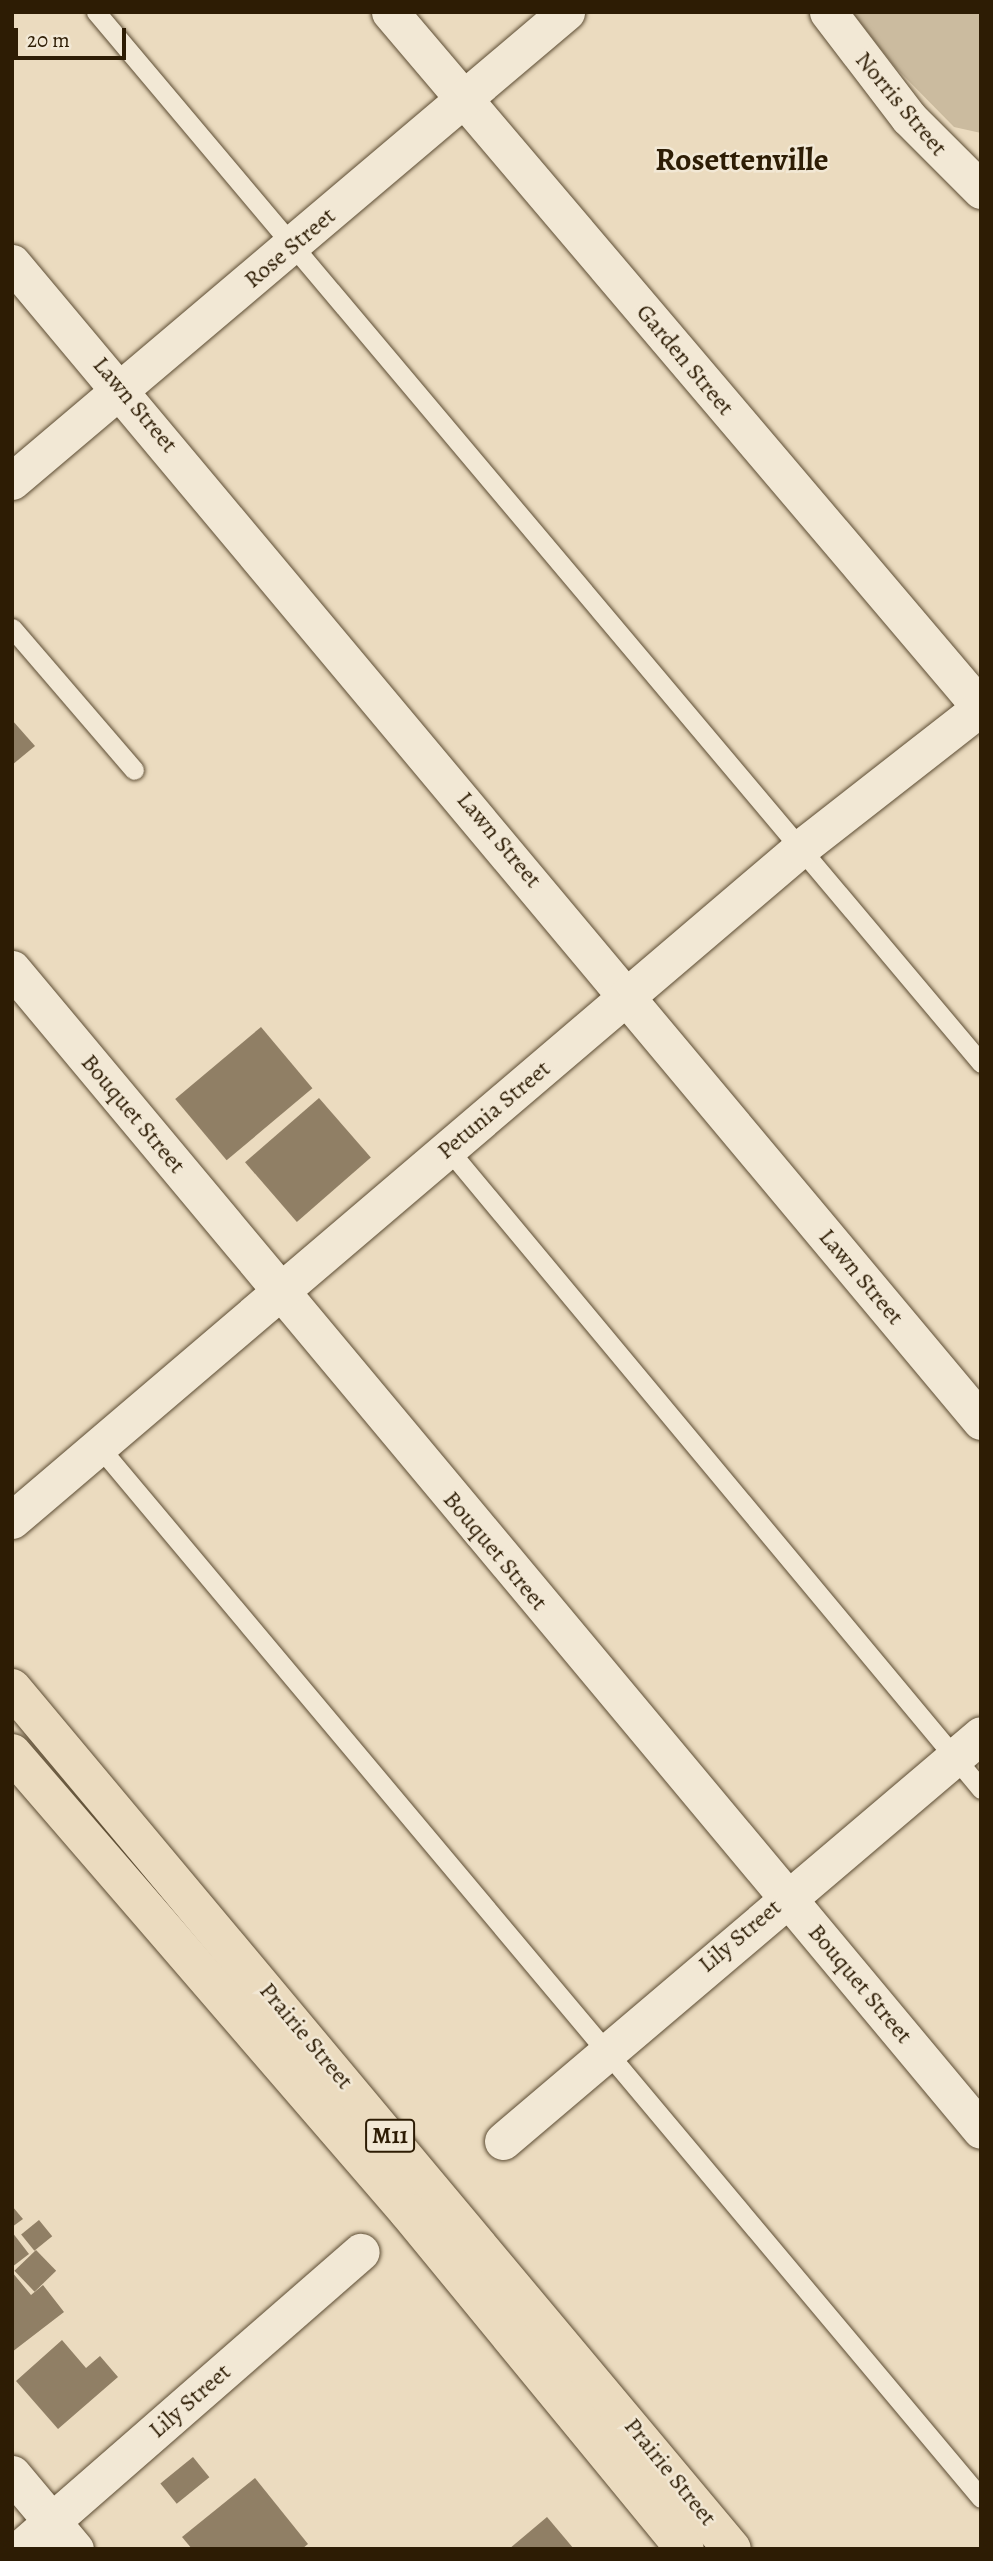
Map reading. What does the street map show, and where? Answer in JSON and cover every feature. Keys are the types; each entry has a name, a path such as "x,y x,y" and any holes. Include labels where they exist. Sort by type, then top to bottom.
{"main road":[{"name":"Prairie Street","path":"12,1688 732,2549"},
{"name":"Prairie Street","path":"12,1753 399,2201 685,2549"}],"street":[{"name":"Garden Street","path":"390,12 980,707"},
{"name":"Rose Street","path":"12,481 293,247 566,12"},
{"name":"Norris Street","path":"828,12 909,118 981,190"},
{"name":"Lawn Street","path":"12,263 121,388 981,1421"},
{"name":"Petunia Street","path":"12,1520 101,1449 280,1291 802,847 980,707"},
{"name":"Bouquet Street","path":"12,969 981,2130"},
{"name":"Lily Street","path":"503,2141 605,2050 967,1747"},
{"name":"Lily Street","path":"20,2549 361,2252"},
{"path":"12,2474 75,2549"}],"lane":[{"path":"96,12 802,847 981,1063"},
{"path":"12,628 134,770"},
{"path":"448,1149 967,1747 981,1789"},
{"path":"101,1449 981,2498"}],"shaded area":[{"path":"852,12 981,12 981,133 954,127 895,67"}],"building":[{"path":"12,720 35,746 12,765"},
{"path":"261,1027 312,1088 227,1160 175,1099"},
{"path":"319,1098 371,1158 297,1222 245,1162"},
{"path":"12,2206 23,2219 12,2227"},
{"path":"39,2220 52,2236 34,2251 21,2234"},
{"path":"12,2232 29,2254 12,2267"},
{"path":"36,2250 56,2271 35,2292 14,2271"},
{"path":"12,2272 31,2295 43,2285 64,2312 12,2352"},
{"path":"62,2340 86,2368 100,2356 118,2377 58,2429 16,2381"},
{"path":"193,2457 209,2477 177,2504 160,2483"},
{"path":"255,2478 308,2544 302,2549 192,2549 182,2537"},
{"path":"547,2517 574,2549 509,2549"}],"district":[{"name":"Rosettenville","path":"742,159"}]}
